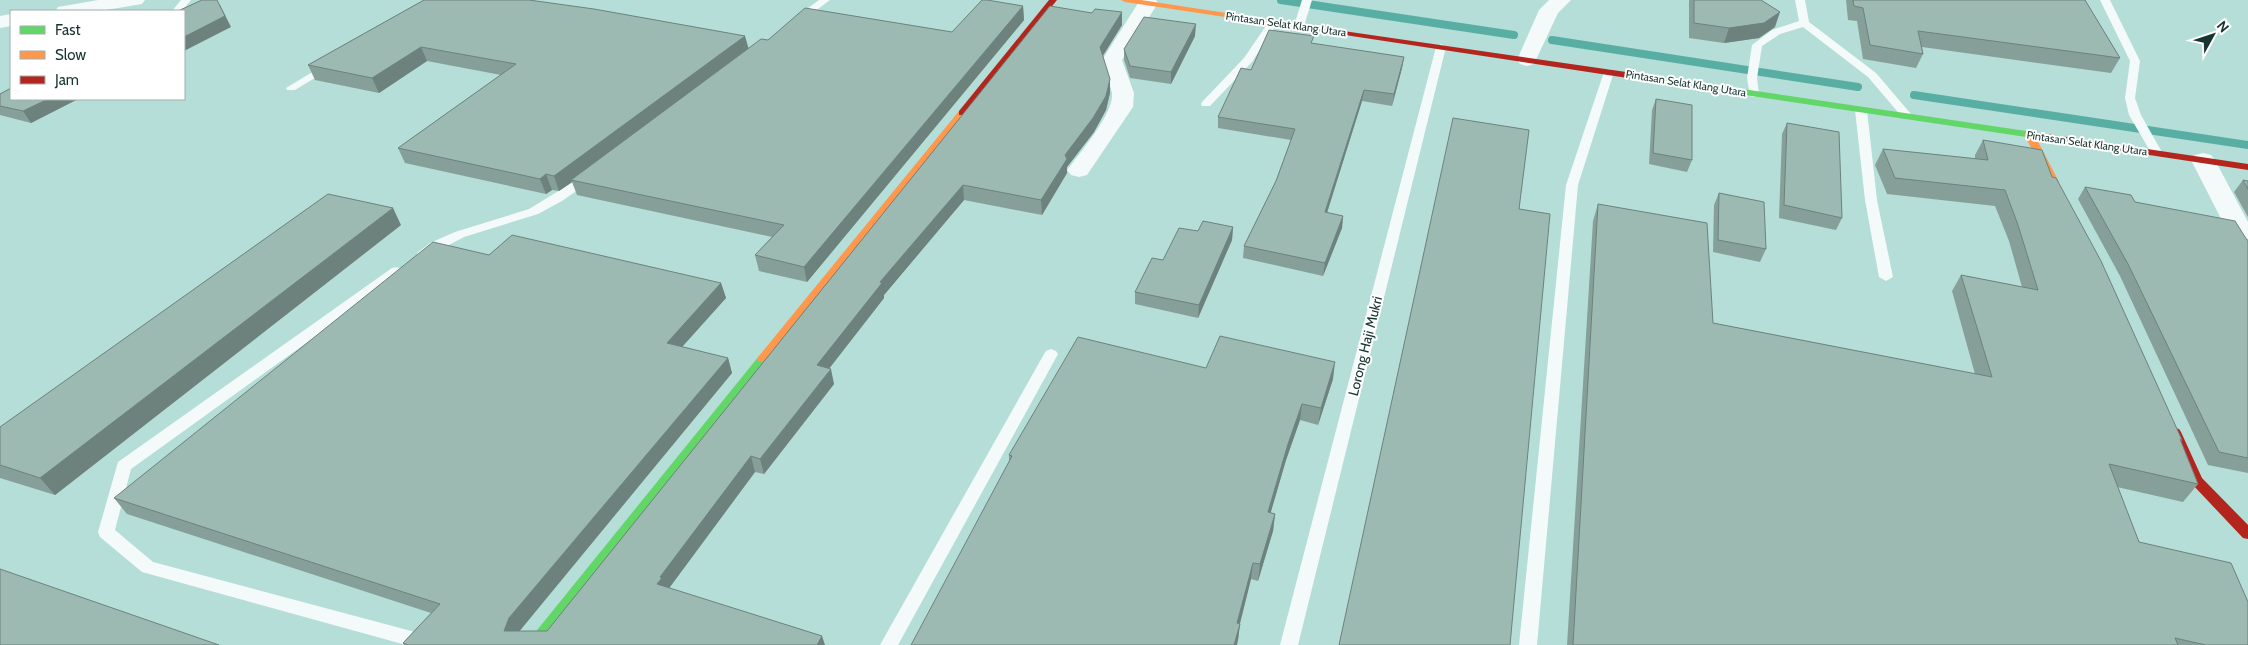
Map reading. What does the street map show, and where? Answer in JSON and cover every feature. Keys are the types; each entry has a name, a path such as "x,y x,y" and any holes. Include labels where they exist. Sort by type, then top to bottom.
{"main road":[{"path":"532,645 1053,0"},
{"name":"Pintasan Selat Klang Utara","path":"1125,0 1186,4 1273,22 2248,167"},
{"path":"2029,134 2060,193"},
{"path":"2169,419 2197,481 2248,534"}],"street":[{"path":"71,10 135,0"},
{"path":"1527,60 1549,10 1561,0"},
{"path":"1079,170 1122,107 1125,96 1112,69 1112,60 1148,3"},
{"path":"2203,160 2248,246"}],"lane":[{"path":"178,10 186,0"},
{"path":"786,29 825,0"},
{"path":"1300,26 1307,0"},
{"path":"1800,0 1804,23 1872,75 1907,116"},
{"path":"2105,0 2135,61 2130,98 2135,115 2156,154"},
{"path":"1206,104 1248,60 1273,22"},
{"path":"1754,94 1752,73 1757,45 1776,32 1804,23"},
{"name":"Lorong Haji Mukri","path":"1289,645 1441,47"},
{"path":"291,88 341,58"},
{"path":"1528,645 1572,185 1609,72"},
{"path":"1861,110 1871,200 1886,277"},
{"path":"415,640 148,567 106,532 124,466 434,246 464,232 526,215 560,198 599,169"},
{"path":"889,645 1051,354"}],"building":[{"path":"202,0 217,0 225,16 185,36 185,10 180,10"},
{"path":"424,0 529,0 594,9 745,36 554,176 546,174 540,179 398,148 516,64 421,47 372,78 308,65"},
{"path":"982,0 1023,6 804,267 755,255 784,225 571,180 761,39 768,40 805,8 952,32"},
{"path":"1694,0 1761,0 1780,12 1764,23 1729,28 1694,23"},
{"path":"1853,0 2085,0 2120,58 1918,31 1923,54 1870,45 1863,8 1854,6"},
{"path":"1050,6 1092,13 1095,9 1122,12 1100,47 1110,79 1106,96 1093,118 1065,155 1067,159 1041,200 963,185 880,282 882,283 817,365 831,369 760,459 751,456 660,577 662,578 657,584 822,636 817,645 408,645 403,643 440,604 114,498 433,242 489,255 512,235 721,283 667,343 728,358 509,618 504,631 547,631"},
{"path":"1144,17 1196,24 1171,72 1130,66 1124,49"},
{"path":"1269,30 1314,36 1311,43 1404,57 1394,94 1364,90 1325,212 1343,216 1325,263 1244,246 1276,181 1295,129 1218,117 1241,68 1251,70"},
{"path":"10,89 10,100 46,100 23,111 0,106 0,94"},
{"path":"1656,99 1692,105 1692,160 1653,153"},
{"path":"1453,118 1529,130 1519,209 1550,214 1510,645 1339,645"},
{"path":"1787,123 1839,132 1842,218 1784,205"},
{"path":"1983,140 2042,150 2052,177 2056,178 2101,261 2182,440 2180,439 2198,484 2109,464 2139,542 2231,563 2248,602 2248,645 2206,645 2175,638 2178,645 1573,645 1598,204 1707,223 1713,323 1992,377 1961,275 2038,290 2005,190 1895,178 1883,149 1988,160"},
{"path":"2243,180 2248,181 2248,189"},
{"path":"2085,187 2131,195 2135,202 2235,221 2248,240 2248,458 2219,452 2128,264"},
{"path":"1719,193 1764,202 1766,249 1718,240"},
{"path":"328,194 393,208 40,478 0,465 0,427"},
{"path":"1203,221 1233,227 1199,305 1135,292 1152,258 1163,260 1179,228 1198,231"},
{"path":"1220,336 1335,362 1321,408 1302,404 1268,512 1275,514 1260,564 1253,563 1237,623 1240,624 1234,645 911,645 1012,456 1009,455 1078,337 1206,368"},
{"path":"0,569 219,645 0,645"}],"waterway":[{"path":"1281,0 1514,35"},
{"path":"1552,40 1858,87"},
{"path":"1914,95 2248,145"}],"traffic: fast":[{"path":"1654,79 2033,135"},
{"path":"532,645 763,359"}],"traffic: slow":[{"path":"1125,0 1312,28"},
{"path":"763,359 962,113"},
{"path":"2029,134 2054,182"}],"traffic: jam":[{"path":"962,113 1053,0"},
{"path":"1312,28 1654,79"},
{"path":"2033,135 2248,167"},
{"path":"2175,432 2197,481 2248,534"}]}
